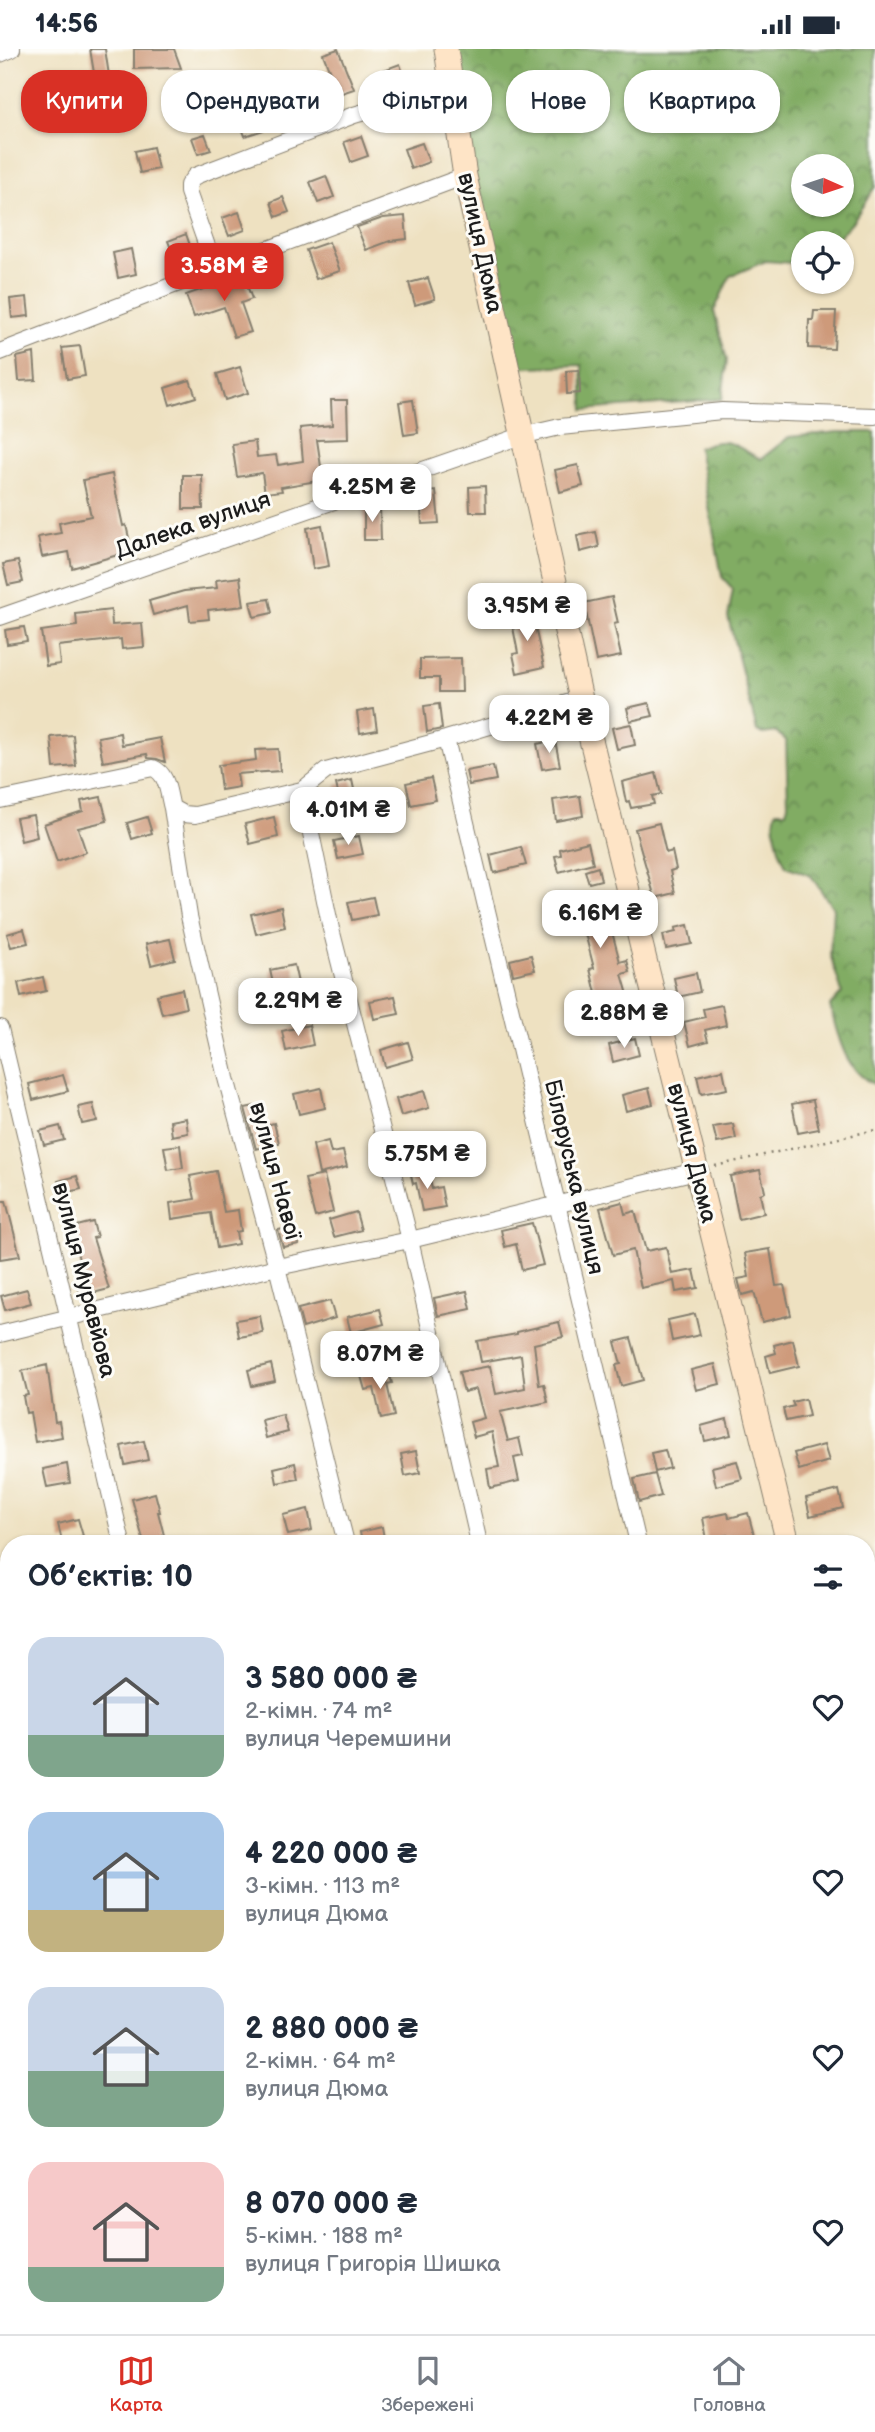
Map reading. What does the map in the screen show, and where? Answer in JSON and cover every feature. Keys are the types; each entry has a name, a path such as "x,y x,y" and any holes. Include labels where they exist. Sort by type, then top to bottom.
{"street":[{"path":"0,54 12,49"},
{"name":"вулиця Дюма","path":"446,49 448,70"},
{"path":"215,269 188,192 188,185 195,176 358,114"},
{"name":"вулиця Дюма","path":"458,133 521,436 581,699 786,1535"},
{"path":"0,352 465,176"},
{"path":"521,436 560,427 722,411 875,417"},
{"name":"Далека вулиця","path":"0,617 521,436"},
{"path":"172,808 183,814 195,815 302,790 326,771 581,699"},
{"name":"Білоруська вулиця","path":"446,739 636,1535"},
{"name":"вулиця Навої","path":"0,800 153,768 160,771 164,777 172,808 189,916 226,1078 277,1267 344,1535"},
{"path":"302,790 331,929 410,1240 477,1535"},
{"name":"вулиця Муравйова","path":"0,1028 120,1535"},
{"path":"0,1334 696,1171"}],"path":[{"path":"696,1171 875,1130"}],"green space":[{"path":"446,49 875,49 875,187 853,221 844,231 791,231 791,263 766,261 730,276 714,311 727,360 722,399 584,410 582,365 506,368 462,133 492,133 492,70 450,70"},
{"path":"838,432 875,432 875,1085 864,1079 849,1061 830,1006 842,993 830,954 833,908 811,876 786,866 778,847 774,824 776,811 786,811 788,804 786,740 776,732 763,734 757,731 728,617 733,589 722,577 698,448 717,442 731,443 761,459 789,437"}],"building":[{"path":"90,49 105,49 108,70 94,70"},
{"path":"134,49 174,49 181,68 134,69"},
{"path":"338,49 354,89 344,92 344,70 329,70 323,54"},
{"path":"400,64 402,70 384,70"},
{"path":"205,134 211,150 198,154 192,138"},
{"path":"361,136 368,156 351,162 344,142"},
{"path":"422,143 429,162 411,169 404,149"},
{"path":"153,147 158,169 140,173 135,151"},
{"path":"326,176 334,197 318,203 310,182"},
{"path":"283,197 289,212 276,217 271,202"},
{"path":"239,212 245,230 229,236 222,218"},
{"path":"405,216 407,239 390,241 366,250 357,227 383,218"},
{"path":"186,234 193,254 176,261 168,241"},
{"path":"329,242 340,271 316,279 306,250"},
{"path":"131,249 136,274 118,278 113,253"},
{"path":"243,275 252,299 241,303 251,332 234,337 224,307 194,317 186,295"},
{"path":"428,278 435,299 415,305 409,283"},
{"path":"27,297 29,316 12,318 10,299"},
{"path":"814,311 836,311 834,349 808,348 809,320 813,320"},
{"path":"80,346 85,376 67,379 62,348"},
{"path":"34,353 36,380 19,381 17,357"},
{"path":"240,367 248,393 225,400 217,374"},
{"path":"579,370 580,393 567,394 566,371"},
{"path":"190,380 196,397 170,405 165,388"},
{"path":"331,400 347,400 348,439 317,440 323,480 281,487 282,491 265,493 262,473 237,477 232,444 255,441 257,457 276,455 278,465 303,461 300,428 332,425"},
{"path":"413,400 418,433 404,435 399,402"},
{"path":"578,465 583,486 560,492 555,470"},
{"path":"112,474 123,526 126,525 132,551 72,568 69,552 42,557 38,537 61,533 59,523 91,516 83,480"},
{"path":"183,475 202,475 203,509 183,509"},
{"path":"485,486 486,512 470,512 469,487"},
{"path":"436,491 439,523 422,524 420,493"},
{"path":"364,507 380,507 381,540 364,540"},
{"path":"322,525 329,566 313,569 307,528"},
{"path":"596,532 599,547 580,552 577,536"},
{"path":"18,561 23,582 8,585 3,564"},
{"path":"240,577 244,606 208,610 209,619 190,621 188,605 153,615 149,601 184,591 217,588 216,580"},
{"path":"612,597 621,656 596,661 584,603"},
{"path":"269,599 272,613 254,617 250,602"},
{"path":"111,610 112,625 142,623 144,647 122,649 121,639 58,646 60,664 46,666 41,631 77,626 76,614"},
{"path":"535,613 538,627 535,627 544,667 517,673 513,654 518,653 511,617"},
{"path":"24,627 27,641 7,644 5,630"},
{"path":"461,658 462,692 439,692 439,678 420,678 420,659"},
{"path":"649,703 653,716 630,721 627,708"},
{"path":"439,704 442,729 427,732 424,706"},
{"path":"374,709 377,730 360,733 357,712"},
{"path":"631,724 635,745 617,749 612,728"},
{"path":"120,733 122,745 160,738 165,762 148,758 147,754 103,762 98,737"},
{"path":"73,735 76,766 54,768 51,737"},
{"path":"555,740 560,766 542,769 537,744"},
{"path":"278,749 280,771 237,774 239,787 221,790 218,765 256,760 255,750"},
{"path":"493,766 496,780 469,785 466,771"},
{"path":"656,773 661,794 652,796 654,804 631,808 629,801 626,802 622,782"},
{"path":"431,778 436,800 411,805 406,783"},
{"path":"352,780 355,794 339,797 336,784"},
{"path":"580,796 583,816 556,821 553,800"},
{"path":"101,797 107,821 78,828 86,852 57,862 44,824 83,811 81,801"},
{"path":"33,815 37,837 21,841 16,818"},
{"path":"147,817 152,833 132,839 127,823"},
{"path":"274,817 278,837 250,844 245,824"},
{"path":"659,823 666,853 672,851 676,869 670,871 675,893 655,898 635,829"},
{"path":"359,836 363,854 338,859 334,841"},
{"path":"588,842 593,863 559,872 555,856 561,855 560,849"},
{"path":"521,847 526,865 494,873 490,855"},
{"path":"598,867 601,880 589,883 585,871"},
{"path":"602,894 614,931 612,932 620,962 627,960 630,972 622,974 631,1005 601,1013 590,969 594,968 581,918 559,924 555,906"},
{"path":"373,897 377,915 352,920 348,902"},
{"path":"281,907 285,927 256,934 251,914"},
{"path":"688,925 692,944 666,949 663,935"},
{"path":"24,929 28,943 11,947 7,934"},
{"path":"170,939 175,959 151,965 146,944"},
{"path":"531,955 535,970 513,975 510,960"},
{"path":"294,965 298,983 274,988 270,970"},
{"path":"696,973 700,992 678,997 674,978"},
{"path":"43,977 46,991 21,997 18,983"},
{"path":"182,989 186,1008 162,1014 157,995"},
{"path":"395,996 399,1014 374,1019 370,1001"},
{"path":"722,1005 726,1025 705,1030 708,1041 690,1046 684,1022 705,1017 703,1009"},
{"path":"309,1025 313,1045 286,1051 282,1031"},
{"path":"635,1038 639,1055 613,1062 609,1045"},
{"path":"408,1042 413,1059 385,1067 381,1050"},
{"path":"723,1070 727,1089 701,1094 697,1076"},
{"path":"63,1075 68,1091 33,1100 29,1084"},
{"path":"321,1088 325,1108 299,1114 294,1094"},
{"path":"649,1088 653,1104 626,1111 622,1095"},
{"path":"424,1091 429,1108 401,1116 396,1099"},
{"path":"813,1100 819,1129 798,1133 792,1104"},
{"path":"93,1104 97,1121 82,1124 78,1107"},
{"path":"255,1106 259,1127 274,1123 279,1143 256,1149 245,1108"},
{"path":"186,1118 188,1133 172,1136 170,1121"},
{"path":"733,1124 736,1139 717,1143 713,1127"},
{"path":"60,1126 64,1140 44,1145 40,1131"},
{"path":"446,1132 448,1148 424,1153 421,1137"},
{"path":"328,1141 331,1153 343,1151 347,1167 319,1174 313,1145"},
{"path":"180,1145 183,1168 168,1170 164,1147"},
{"path":"427,1167 432,1189 441,1187 445,1207 422,1211 416,1183 413,1184 410,1171"},
{"path":"760,1170 765,1192 760,1194 764,1213 739,1219 730,1176"},
{"path":"216,1171 224,1212 238,1210 241,1231 236,1232 238,1244 217,1248 211,1213 172,1219 170,1203 195,1199 190,1176"},
{"path":"324,1175 333,1212 315,1217 305,1179"},
{"path":"77,1176 81,1189 61,1194 58,1181"},
{"path":"0,1201 6,1201 20,1256 0,1259"},
{"path":"622,1202 625,1214 635,1211 646,1251 666,1247 672,1274 694,1270 698,1288 676,1292 674,1281 641,1288 633,1250 613,1255 600,1208"},
{"path":"356,1212 361,1230 334,1237 329,1220"},
{"path":"93,1222 97,1237 93,1238 109,1289 81,1296 76,1278 83,1277 69,1228"},
{"path":"532,1223 543,1265 522,1270 516,1244 505,1247 501,1230"},
{"path":"295,1227 299,1244 283,1247 278,1230"},
{"path":"770,1249 776,1286 784,1285 791,1315 762,1322 754,1292 742,1295 738,1279 749,1277 745,1253"},
{"path":"27,1289 31,1303 5,1310 1,1296"},
{"path":"467,1291 471,1309 438,1316 434,1298"},
{"path":"330,1301 335,1318 303,1328 298,1309"},
{"path":"380,1309 384,1324 351,1333 347,1317"},
{"path":"695,1314 700,1335 672,1341 668,1320"},
{"path":"260,1316 263,1333 239,1337 236,1320"},
{"path":"559,1322 563,1337 534,1344 539,1385 544,1384 548,1402 500,1412 508,1441 519,1438 523,1456 514,1458 519,1481 490,1488 487,1469 499,1467 492,1432 474,1437 470,1422 484,1418 476,1389 464,1392 459,1372 490,1366 496,1394 525,1388 521,1355 481,1362 477,1341 517,1334"},
{"path":"631,1338 643,1380 621,1386 616,1365 621,1364 615,1342"},
{"path":"793,1340 799,1366 770,1373 766,1356 776,1353 774,1345"},
{"path":"271,1364 275,1381 252,1386 248,1370"},
{"path":"715,1364 720,1384 696,1390 691,1370"},
{"path":"47,1365 55,1422 59,1421 62,1437 35,1442 30,1412 26,1413 23,1396 28,1395 22,1371"},
{"path":"388,1369 392,1383 387,1384 394,1416 381,1419 374,1388 365,1390 361,1376"},
{"path":"805,1399 809,1416 786,1421 783,1409 794,1406 792,1402"},
{"path":"283,1415 288,1432 266,1438 262,1420"},
{"path":"727,1419 731,1435 705,1441 701,1426"},
{"path":"144,1441 148,1460 125,1465 121,1446"},
{"path":"824,1445 829,1461 799,1470 794,1453"},
{"path":"665,1450 670,1468 655,1472 651,1453"},
{"path":"416,1451 420,1473 405,1476 401,1454"},
{"path":"737,1461 742,1479 716,1486 712,1467"},
{"path":"295,1463 298,1479 277,1483 274,1468"},
{"path":"67,1464 70,1483 47,1487 43,1469"},
{"path":"655,1474 661,1496 639,1502 634,1479"},
{"path":"839,1490 843,1508 810,1516 806,1498"},
{"path":"155,1493 164,1535 142,1535 132,1499"},
{"path":"308,1509 312,1530 288,1535 283,1515"},
{"path":"728,1513 729,1518 748,1513 754,1535 706,1535 703,1518"},
{"path":"78,1519 83,1535 61,1535 58,1524"},
{"path":"382,1527 384,1535 361,1535 360,1532"}]}
